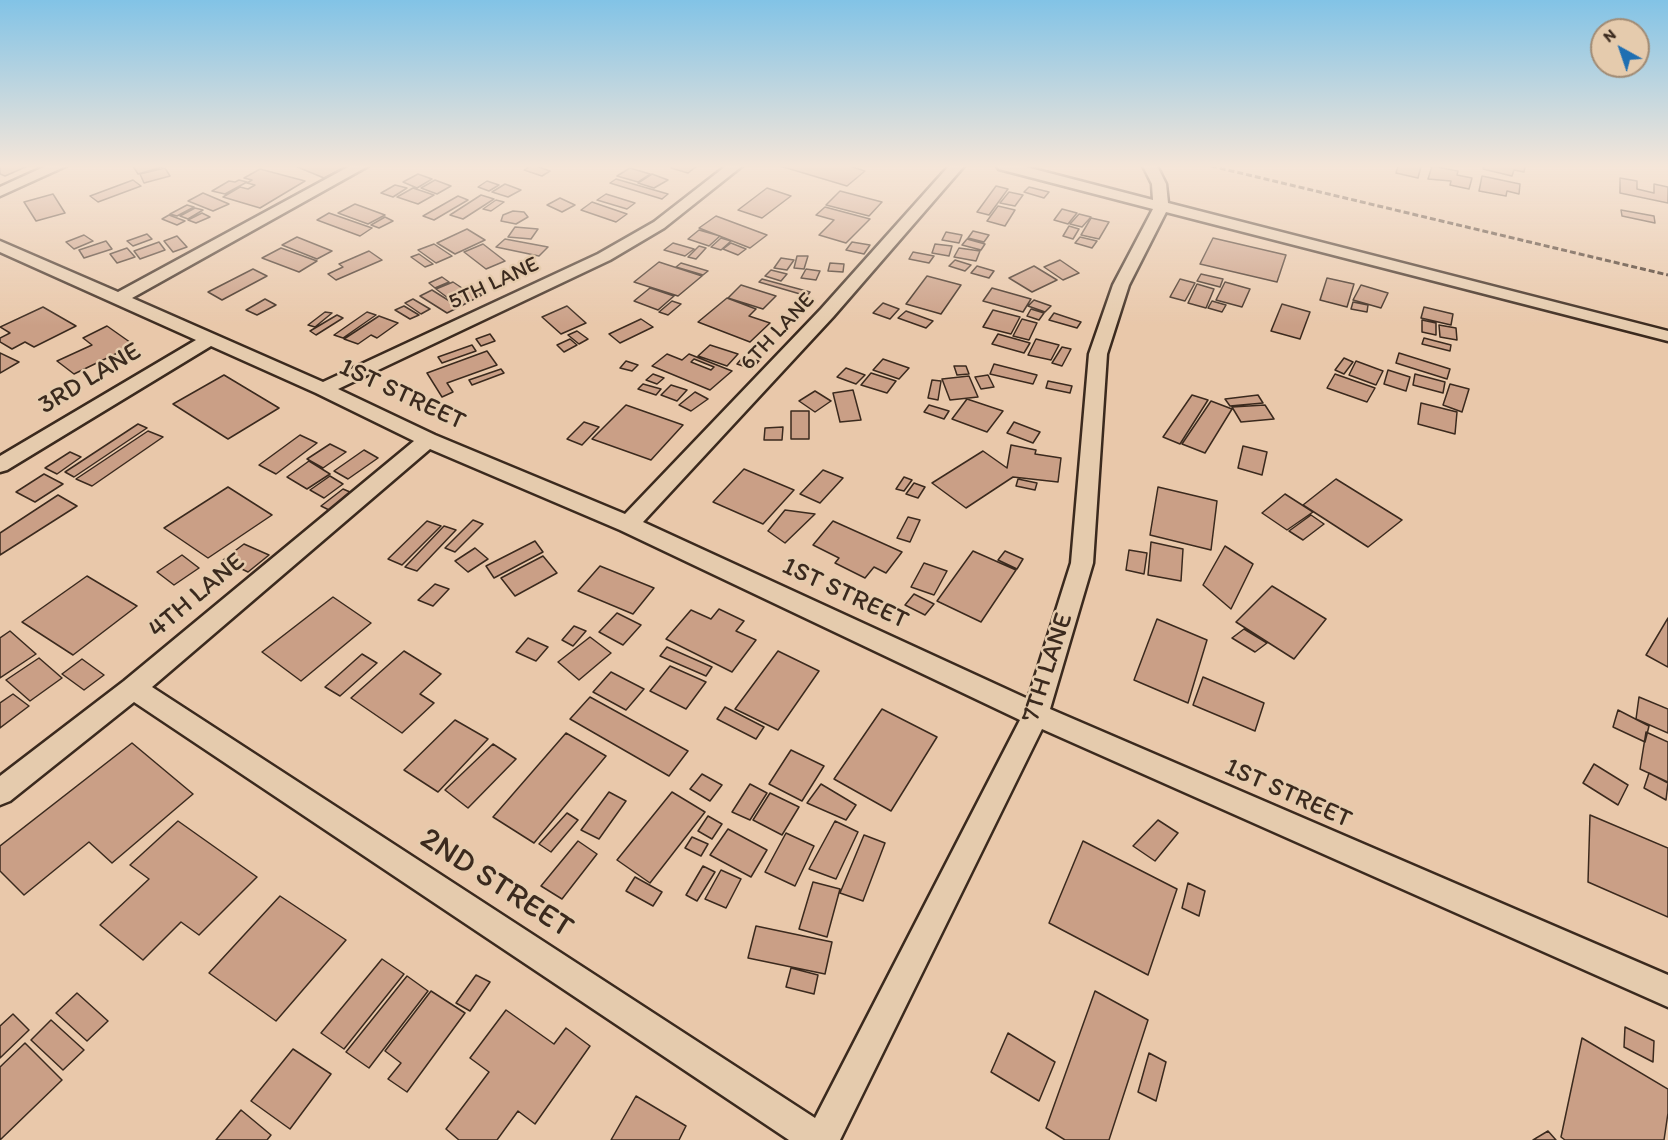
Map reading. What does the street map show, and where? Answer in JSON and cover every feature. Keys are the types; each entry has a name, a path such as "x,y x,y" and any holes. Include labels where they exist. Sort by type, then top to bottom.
{"street":[{"path":"117,299 263,219"},
{"name":"5TH LANE","path":"323,389 604,257 666,219"},
{"name":"6TH LANE","path":"628,524 827,313 910,219"},
{"name":"7TH LANE","path":"820,1140 1036,715 1082,563 1098,354 1121,285 1155,219"},
{"path":"1205,219 1668,336"},
{"name":"1ST STREET","path":"0,246 323,389 428,440 628,524 1036,715 1668,991"},
{"name":"3RD LANE","path":"0,465 208,340"},
{"name":"4TH LANE","path":"0,792 133,688 428,440"},
{"name":"2ND STREET","path":"133,688 820,1140"}],"building":[{"path":"162,219 185,221 177,225"},
{"path":"190,219 205,219 196,223"},
{"path":"347,219 372,228 360,236 317,220"},
{"path":"355,219 377,219 368,224"},
{"path":"381,219 393,221 379,228 371,225"},
{"path":"502,219 524,219 516,224 501,221"},
{"path":"711,219 725,219 767,235 750,248 699,228"},
{"path":"831,219 870,219 846,243 819,235 834,220"},
{"path":"988,219 1009,219 1005,226 987,221"},
{"path":"1055,219 1072,219 1068,224"},
{"path":"1074,219 1089,219 1082,227 1070,224"},
{"path":"1090,219 1109,222 1099,239 1081,235"},
{"path":"1637,219 1654,219 1655,223"},
{"path":"1069,226 1079,229 1073,239 1063,236"},
{"path":"515,227 538,229 531,239 508,237"},
{"path":"467,229 485,240 455,254 437,243"},
{"path":"699,230 720,236 709,246 688,239"},
{"path":"973,231 989,235 984,242 968,238"},
{"path":"946,232 962,235 959,243 942,240"},
{"path":"147,234 152,239 133,246 127,241"},
{"path":"84,235 93,241 74,249 66,242"},
{"path":"177,236 187,247 173,252 164,241"},
{"path":"297,237 332,251 317,259 282,245"},
{"path":"1080,237 1097,241 1092,248 1075,243"},
{"path":"721,238 731,241 721,250 711,247"},
{"path":"1213,238 1286,255 1277,282 1200,264"},
{"path":"505,239 548,247 539,256 496,247"},
{"path":"967,239 985,244 981,250 962,245"},
{"path":"106,241 112,249 84,258 79,250"},
{"path":"159,242 165,250 140,259 134,251"},
{"path":"852,242 870,245 864,254 846,250"},
{"path":"673,243 694,249 685,256 664,250"},
{"path":"731,243 746,249 738,255 723,249"},
{"path":"434,244 452,256 436,263 418,250"},
{"path":"483,244 505,261 486,269 464,252"},
{"path":"935,244 952,246 949,256 932,253"},
{"path":"699,246 706,248 696,259 688,257"},
{"path":"127,248 135,257 117,263 110,254"},
{"path":"281,248 317,261 299,272 262,258"},
{"path":"959,248 980,251 976,261 954,257"},
{"path":"369,251 382,260 336,280 328,274 343,267 339,264"},
{"path":"913,252 934,256 929,263 909,259"},
{"path":"419,254 433,264 425,267 411,257"},
{"path":"797,256 808,256 804,269 794,268"},
{"path":"781,258 794,260 787,270 774,268"},
{"path":"955,260 971,265 965,271 949,266"},
{"path":"1060,260 1079,273 1063,280 1044,267"},
{"path":"659,262 702,276 678,296 634,282"},
{"path":"681,263 708,271 703,275 676,267"},
{"path":"830,263 844,264 843,272 828,271"},
{"path":"977,266 994,271 989,278 971,273"},
{"path":"1034,266 1057,280 1032,292 1009,278"},
{"path":"253,269 267,276 222,300 208,292"},
{"path":"806,269 820,271 816,280 801,278"},
{"path":"771,270 787,274 781,281 765,276"},
{"path":"1201,274 1223,279 1220,287 1197,281"},
{"path":"927,276 961,285 941,314 906,304"},
{"path":"442,277 449,282 435,288 429,283"},
{"path":"1327,278 1354,284 1347,307 1320,300"},
{"path":"762,279 810,292 807,296 759,282"},
{"path":"1180,279 1195,283 1185,301 1170,297"},
{"path":"453,282 465,290 448,298 436,289"},
{"path":"1225,282 1250,289 1242,307 1216,300"},
{"path":"1197,284 1214,289 1206,308 1188,303"},
{"path":"741,285 776,296 763,309 728,298"},
{"path":"1361,285 1388,293 1381,308 1353,300"},
{"path":"650,288 674,296 658,310 634,301"},
{"path":"992,288 1031,299 1023,312 983,301"},
{"path":"471,289 482,295 461,306 451,299"},
{"path":"432,290 459,307 447,313 420,296"},
{"path":"727,298 756,309 749,316 770,323 750,342 698,322"},
{"path":"265,299 276,305 257,315 246,310"},
{"path":"413,299 430,309 421,314 405,303"},
{"path":"1034,300 1051,306 1045,312 1028,306"},
{"path":"672,301 681,304 668,315 659,312"},
{"path":"1212,301 1226,305 1222,312 1208,308"},
{"path":"1353,302 1368,305 1367,312 1351,309"},
{"path":"883,303 899,309 890,319 873,313"},
{"path":"1282,304 1310,312 1300,339 1271,331"},
{"path":"404,306 419,315 410,319 395,310"},
{"path":"567,306 586,323 561,334 542,317"},
{"path":"43,307 76,326 34,347 25,342 12,349 0,342 0,338 10,333 0,327"},
{"path":"1424,307 1453,314 1451,325 1421,318"},
{"path":"1031,309 1044,313 1039,320 1027,316"},
{"path":"993,310 1020,317 1011,334 983,327"},
{"path":"906,311 933,321 926,328 898,318"},
{"path":"325,312 332,313 315,327 308,325"},
{"path":"367,312 376,315 343,338 334,335"},
{"path":"1054,313 1081,322 1077,328 1049,320"},
{"path":"337,315 343,318 316,335 310,331"},
{"path":"379,316 398,323 377,338 371,335 358,344 344,339"},
{"path":"641,319 653,327 620,343 609,334"},
{"path":"1022,319 1037,323 1029,340 1013,336"},
{"path":"1422,320 1436,323 1436,335 1422,332"},
{"path":"1439,325 1456,328 1457,340 1440,337"},
{"path":"107,326 134,345 74,374 57,361 92,345 83,338"},
{"path":"577,331 588,339 579,344 568,335"},
{"path":"490,334 495,341 481,346 476,339"},
{"path":"998,334 1030,343 1024,353 992,344"},
{"path":"1424,338 1451,345 1450,351 1422,344"},
{"path":"570,339 577,345 564,352 557,345"},
{"path":"1036,339 1059,345 1051,360 1028,355"},
{"path":"472,345 476,351 442,363 438,357"},
{"path":"710,345 738,354 727,366 698,356"},
{"path":"1062,347 1071,349 1062,366 1052,363"},
{"path":"487,351 497,365 447,383 453,392 442,397 427,373"},
{"path":"0,353 19,362 0,373"},
{"path":"1399,353 1450,369 1447,379 1396,363"},
{"path":"667,354 682,360 689,354 732,371 710,390 652,366","holes":["694,359 714,367 711,370 691,362"]},
{"path":"743,357 759,361 752,369 737,364"},
{"path":"1344,358 1353,362 1344,374 1335,370"},
{"path":"883,359 909,368 899,379 873,370"},
{"path":"626,361 638,365 632,371 620,368"},
{"path":"1356,361 1383,371 1376,385 1349,375"},
{"path":"994,364 1037,375 1033,384 990,374"},
{"path":"954,366 966,366 969,374 957,375"},
{"path":"846,368 865,375 856,384 837,377"},
{"path":"501,369 504,373 472,385 469,380"},
{"path":"1388,370 1410,377 1406,391 1384,384"},
{"path":"871,373 896,381 887,393 861,385"},
{"path":"653,374 664,378 657,384 646,380"},
{"path":"1335,374 1375,388 1367,402 1327,388"},
{"path":"1415,374 1445,382 1443,393 1413,385"},
{"path":"224,375 279,408 228,439 173,404"},
{"path":"988,375 994,387 981,389 975,377"},
{"path":"969,376 978,397 950,400 942,379"},
{"path":"932,380 941,381 938,400 928,398"},
{"path":"1048,381 1072,386 1070,393 1046,388"},
{"path":"643,384 661,389 656,395 638,389"},
{"path":"1450,384 1469,389 1462,412 1443,405"},
{"path":"671,385 687,390 677,401 661,395"},
{"path":"853,390 861,420 840,422 833,393"},
{"path":"815,391 831,401 815,412 799,401"},
{"path":"695,392 708,399 691,411 679,405"},
{"path":"1192,395 1208,400 1180,444 1163,437"},
{"path":"1258,395 1263,403 1230,406 1225,399"},
{"path":"967,399 1003,411 987,432 952,419"},
{"path":"1211,401 1232,409 1205,453 1182,444"},
{"path":"1421,403 1457,412 1455,434 1418,424"},
{"path":"626,405 683,425 651,460 592,439"},
{"path":"929,405 949,411 944,419 924,412"},
{"path":"1265,405 1274,419 1241,422 1232,407"},
{"path":"791,411 809,411 809,439 791,439"},
{"path":"584,422 599,427 582,445 567,439"},
{"path":"1014,422 1040,432 1033,443 1007,433"},
{"path":"138,424 147,428 74,477 65,472"},
{"path":"783,427 782,440 764,440 765,428"},
{"path":"148,431 163,437 92,486 76,479"},
{"path":"300,435 317,443 276,474 259,465"},
{"path":"330,444 346,452 323,468 307,459"},
{"path":"1011,445 1036,450 1035,454 1061,458 1058,482 1013,477 966,508 932,483 983,451 1007,468"},
{"path":"1243,446 1267,452 1262,475 1238,468"},
{"path":"364,450 378,458 348,479 334,471"},
{"path":"70,452 81,457 57,474 45,468"},
{"path":"309,461 330,474 307,489 287,477"},
{"path":"744,469 794,490 763,524 713,502"},
{"path":"823,470 843,478 820,503 800,494"},
{"path":"44,474 63,484 35,502 16,492"},
{"path":"330,476 343,484 324,498 310,490"},
{"path":"904,477 912,480 904,491 896,489"},
{"path":"1018,479 1037,483 1035,490 1016,486"},
{"path":"1336,479 1402,520 1368,547 1303,505"},
{"path":"914,483 925,487 918,498 906,494"},
{"path":"228,487 272,515 208,558 164,528"},
{"path":"1158,487 1217,501 1211,550 1150,535"},
{"path":"343,489 350,492 329,510 321,506"},
{"path":"1285,494 1313,512 1287,530 1262,513"},
{"path":"58,495 77,506 0,555 0,533"},
{"path":"785,510 815,514 785,543 768,531"},
{"path":"1311,515 1324,524 1303,540 1289,531"},
{"path":"908,517 920,520 910,542 897,538"},
{"path":"473,520 483,524 455,552 445,548"},
{"path":"427,521 441,526 402,565 388,559"},
{"path":"833,521 902,552 886,573 874,567 865,578 835,563 839,558 813,545"},
{"path":"444,526 456,530 417,571 405,567"},
{"path":"535,541 543,552 494,578 486,566"},
{"path":"1151,542 1183,549 1181,581 1148,575"},
{"path":"244,544 269,555 248,572 223,560"},
{"path":"1225,546 1253,564 1231,609 1203,585"},
{"path":"475,548 488,559 468,572 455,561"},
{"path":"1129,550 1147,553 1144,574 1126,570"},
{"path":"973,551 1016,570 981,622 937,601"},
{"path":"1005,551 1023,559 1017,569 998,560"},
{"path":"182,555 199,568 174,585 157,572"},
{"path":"543,556 557,573 515,596 501,578"},
{"path":"924,563 947,571 934,595 911,587"},
{"path":"600,566 654,588 633,614 578,591"},
{"path":"87,576 137,606 73,655 22,622"},
{"path":"435,584 449,589 433,606 418,600"},
{"path":"1272,586 1326,619 1294,659 1236,622"},
{"path":"914,594 934,604 925,615 905,605"},
{"path":"333,597 371,623 301,681 262,652"},
{"path":"719,609 744,621 736,631 756,640 732,672 666,639 691,610 711,619"},
{"path":"617,613 641,625 623,645 599,632"},
{"path":"1668,618 1668,667 1646,655"},
{"path":"1157,619 1207,640 1188,703 1134,680"},
{"path":"574,626 586,631 573,646 562,640"},
{"path":"1244,629 1267,643 1255,652 1232,638"},
{"path":"10,631 36,654 0,678 0,638"},
{"path":"590,637 611,653 579,680 558,662"},
{"path":"528,638 548,647 536,661 516,652"},
{"path":"667,647 712,667 706,676 660,656"},
{"path":"404,651 441,674 420,694 434,703 402,733 351,698"},
{"path":"778,651 819,671 778,730 735,709"},
{"path":"362,654 377,663 340,696 325,687"},
{"path":"39,658 62,678 30,701 6,680"},
{"path":"82,659 104,675 84,690 62,674"},
{"path":"670,666 706,682 686,709 650,691"},
{"path":"611,672 644,689 626,710 593,692"},
{"path":"1203,677 1264,703 1255,731 1193,705"},
{"path":"13,694 29,706 0,728 0,703"},
{"path":"590,697 688,751 669,776 570,719"},
{"path":"1639,697 1668,709 1668,733 1636,719"},
{"path":"725,707 764,727 756,739 717,719"},
{"path":"882,709 937,737 891,811 834,779"},
{"path":"1618,710 1649,726 1645,742 1613,727"},
{"path":"455,720 488,739 438,792 404,770"},
{"path":"1646,732 1668,742 1668,782 1640,769"},
{"path":"566,733 606,756 534,843 493,817"},
{"path":"132,743 193,794 112,863 89,842 24,895 0,871 0,846"},
{"path":"493,744 516,759 468,808 445,790"},
{"path":"791,750 824,766 802,801 769,784"},
{"path":"1594,764 1628,785 1618,805 1583,783"},
{"path":"1649,773 1668,783 1666,800 1644,788"},
{"path":"702,774 722,785 710,801 690,789"},
{"path":"750,784 767,793 750,820 732,812"},
{"path":"821,784 856,805 846,820 807,803"},
{"path":"609,792 626,801 599,839 581,830"},
{"path":"672,792 705,812 650,883 617,860"},
{"path":"770,793 799,807 782,835 753,820"},
{"path":"567,813 578,820 551,852 539,844"},
{"path":"1590,815 1668,848 1668,917 1588,882"},
{"path":"708,816 722,824 712,839 698,831"},
{"path":"1158,820 1178,833 1155,861 1133,846"},
{"path":"178,821 257,877 199,935 181,922 143,960 100,925 149,879 130,865"},
{"path":"835,821 858,832 836,879 809,869"},
{"path":"728,829 767,850 751,877 710,855"},
{"path":"786,833 814,846 795,886 765,872"},
{"path":"864,835 885,843 863,901 840,893"},
{"path":"692,837 708,844 701,856 685,848"},
{"path":"578,841 597,854 562,899 541,886"},
{"path":"1083,841 1177,889 1148,975 1049,923"},
{"path":"703,866 715,872 697,901 686,895"},
{"path":"721,870 741,879 726,908 705,899"},
{"path":"635,877 662,892 653,906 626,891"},
{"path":"813,882 840,889 827,937 799,929"},
{"path":"1188,883 1205,891 1199,916 1182,908"},
{"path":"280,896 346,940 276,1021 209,973"},
{"path":"756,926 832,942 825,974 748,958"},
{"path":"382,959 404,974 344,1049 321,1033"},
{"path":"791,968 818,975 814,994 786,987"},
{"path":"476,975 490,982 470,1011 456,1003"},
{"path":"407,976 428,991 369,1068 346,1052"},
{"path":"431,991 465,1013 407,1092 388,1079 401,1063 385,1051"},
{"path":"1095,991 1148,1020 1109,1140 1065,1140 1046,1128"},
{"path":"77,993 108,1021 87,1041 56,1013"},
{"path":"506,1010 554,1044 566,1028 590,1046 535,1124 518,1111 497,1140 459,1140 446,1129 489,1072 470,1058"},
{"path":"13,1014 29,1030 0,1058 0,1026"},
{"path":"51,1020 84,1050 63,1070 31,1040"},
{"path":"1625,1027 1654,1041 1653,1062 1624,1047"},
{"path":"1008,1033 1055,1062 1039,1101 991,1072"},
{"path":"1582,1038 1668,1089 1668,1113 1664,1140 1565,1140 1561,1137"},
{"path":"25,1043 62,1080 0,1140 0,1067"},
{"path":"293,1049 331,1074 290,1129 251,1101"},
{"path":"1149,1053 1166,1062 1156,1101 1138,1092"},
{"path":"636,1096 686,1126 679,1140 611,1140"},
{"path":"241,1110 271,1135 267,1140 216,1140"},
{"path":"1548,1131 1556,1140 1533,1140"}],"railway":[{"path":"1434,219 1668,275"}]}
